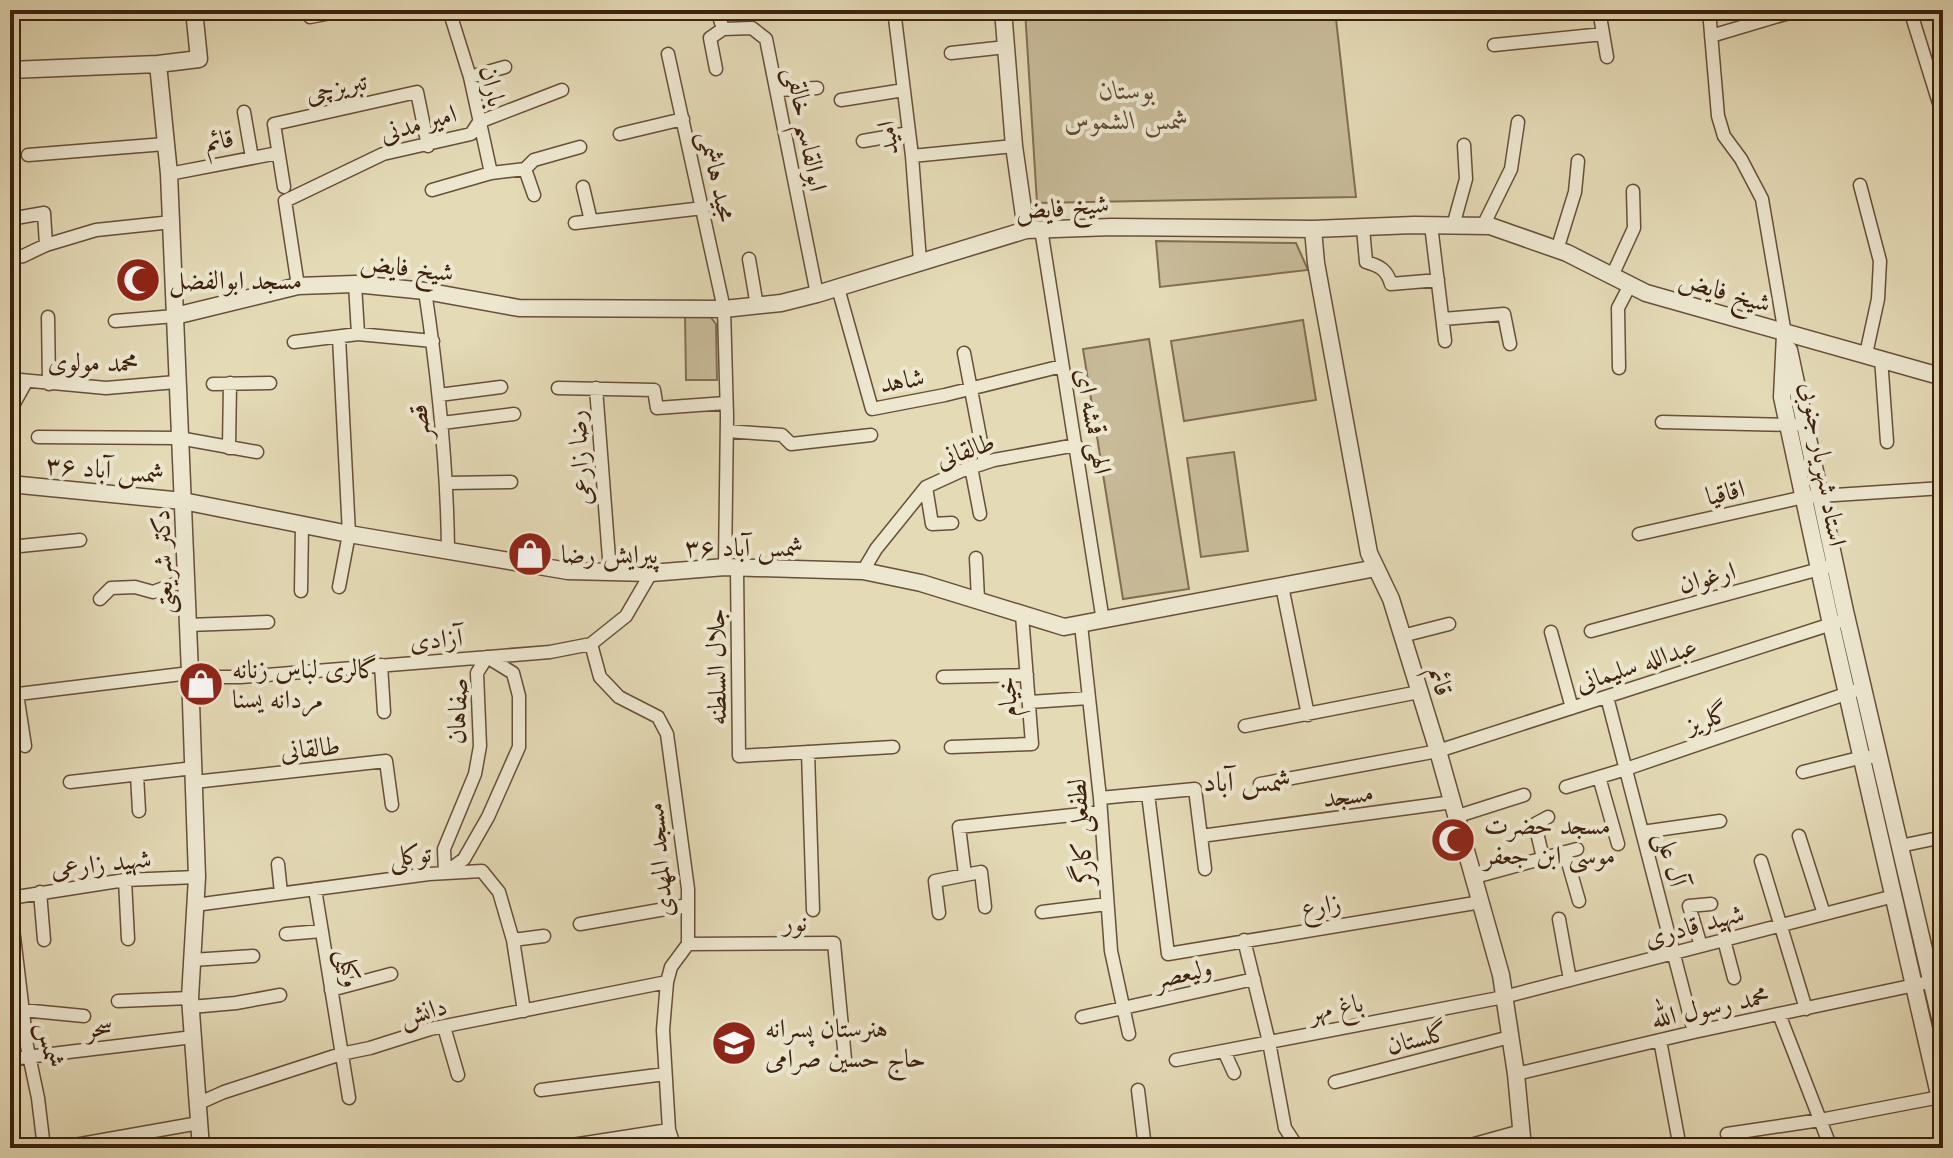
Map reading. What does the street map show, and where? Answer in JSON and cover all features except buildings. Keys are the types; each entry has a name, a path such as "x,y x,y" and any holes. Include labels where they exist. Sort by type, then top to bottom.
{"street":[{"path":"10,70 158,64 199,59 194,10"},
{"path":"310,17 346,10"},
{"name":"باران","path":"449,10 470,77 491,173"},
{"path":"716,69 710,38 723,29 717,10"},
{"name":"امید","path":"894,10 912,156 920,261"},
{"path":"1003,10 1014,146 1033,229"},
{"path":"1599,10 1607,57"},
{"path":"1709,10 1718,116 1724,136 1741,159 1762,199 1785,334"},
{"path":"1711,36 1785,12 1808,10"},
{"path":"1910,10 1943,116"},
{"name":"ابوالقاسم خالقی","path":"723,29 752,28 766,39 817,294"},
{"path":"1494,45 1603,34"},
{"path":"951,53 1006,47"},
{"name":"مجید هاشمی","path":"668,54 724,309 731,568"},
{"name":"دکتر شریعتی","path":"158,64 172,222 194,775 197,877 191,1003 201,1148"},
{"path":"470,77 505,67"},
{"path":"777,90 817,88"},
{"name":"امیر مدنی","path":"284,194 383,154 471,134 479,122 562,90"},
{"path":"841,100 904,90"},
{"name":"تبریزچی","path":"298,286 274,124 417,92 428,146"},
{"path":"244,112 252,158"},
{"path":"620,134 683,119"},
{"path":"1483,226 1511,169 1518,122"},
{"path":"863,141 909,133"},
{"path":"28,155 165,144"},
{"path":"1453,226 1466,179 1464,145"},
{"path":"912,156 1014,146"},
{"path":"432,190 491,173 525,169 534,160 580,147"},
{"name":"قائم","path":"169,174 278,153"},
{"path":"1557,250 1575,192 1578,161"},
{"path":"525,169 534,195"},
{"path":"1860,185 1880,261 1874,356 1887,442"},
{"path":"583,187 591,221"},
{"path":"1612,276 1634,228 1633,191"},
{"path":"575,223 703,208"},
{"path":"10,219 44,213 46,245"},
{"path":"10,258 96,230 172,222"},
{"path":"1431,225 1445,341"},
{"name":"شیخ فایض","path":"175,316 298,286 355,284 425,291 519,308 724,309 781,303 817,294 1033,229 1490,226 1557,250 1646,293 1943,377"},
{"path":"1363,228 1366,262 1378,265 1388,274 1391,284 1438,280"},
{"name":"الهی قمشه ای","path":"1033,229 1062,366 1103,621"},
{"name":"قائم","path":"1313,229 1316,263 1369,553 1391,599 1475,877 1504,997 1523,1148"},
{"path":"749,259 757,306"},
{"path":"355,284 358,334"},
{"path":"1619,368 1618,308 1630,285"},
{"name":"شاهد","path":"838,288 872,409 1062,366"},
{"name":"قصر","path":"425,291 442,423 448,549"},
{"path":"1443,319 1504,314 1510,344"},
{"path":"115,321 175,316"},
{"path":"48,317 49,384"},
{"path":"294,342 358,334 433,341"},
{"name":"استاد شهریار جنوبی","path":"1785,334 1782,397 1788,425 1812,495"},
{"name":"استاد شهریار جنوبی","path":"1785,334 1806,425 1812,495 1871,757 1894,896 1941,1104"},
{"path":"339,337 349,534 339,587"},
{"path":"964,353 985,463"},
{"name":"محمد مولوی","path":"10,379 106,388 176,382"},
{"path":"12,407 26,382"},
{"path":"229,448 230,383"},
{"path":"213,384 270,383"},
{"path":"439,395 501,387"},
{"path":"558,388 654,390 657,408 726,403"},
{"name":"رضا زارعی","path":"596,388 610,572"},
{"path":"442,423 514,414"},
{"path":"1662,422 1806,425"},
{"path":"727,431 782,435 791,444 871,435"},
{"path":"38,437 179,438 257,452"},
{"name":"طالقانی","path":"863,571 876,549 926,487 985,463 1076,445"},
{"path":"971,467 980,514"},
{"path":"447,483 511,482"},
{"name":"شمس آباد ۳۶","path":"10,484 183,501 349,534 568,571 651,573 731,568 863,571 921,583 1064,627 1376,568"},
{"path":"926,487 932,524 952,523"},
{"name":"اقاقیا","path":"1639,534 1812,495 1943,488"},
{"path":"301,591 302,525"},
{"path":"10,547 80,540"},
{"path":"976,558 978,599"},
{"name":"ارغوان","path":"1591,631 1827,567"},
{"name":"جلال السلطنه","path":"731,568 739,756 893,747"},
{"name":"آزادی","path":"14,694 190,675 241,677 550,652 591,644 626,616 651,573"},
{"path":"100,599 111,588 135,587 153,592 186,580"},
{"path":"1282,586 1308,715"},
{"name":"خیام","path":"951,747 1032,744 1022,615"},
{"name":"عبدالله سلیمانی","path":"1260,784 1438,751 1839,621"},
{"path":"188,625 268,622"},
{"path":"1402,636 1449,624"},
{"name":"لطفعلی کارگر","path":"1081,625 1100,798 1111,951 1129,1034"},
{"path":"1551,632 1572,708"},
{"name":"مسجد المهدی","path":"591,644 600,677 619,697 658,717 667,734 688,889 688,944 671,967 663,1030 669,1130 675,1148"},
{"name":"صفاهان","path":"487,657 513,673 519,696 519,747 488,817 464,859 445,873 444,849 475,774 480,746 477,673 487,657"},
{"path":"381,665 384,712"},
{"path":"943,677 1027,675"},
{"name":"گلریز","path":"1566,787 1855,690"},
{"path":"1245,726 1419,692"},
{"path":"14,694 25,746"},
{"name":"آل علی","path":"1607,697 1694,1032"},
{"path":"1030,702 1089,698"},
{"path":"808,752 813,910"},
{"path":"1803,772 1871,757"},
{"name":"استاد شهریار جنوبی","path":"1871,757 1900,846 1937,980 1943,1031"},
{"name":"طالقانی","path":"194,775 386,761 392,805"},
{"path":"137,775 139,811"},
{"path":"70,782 137,775 194,775"},
{"path":"1599,777 1618,844"},
{"path":"1100,798 1195,789 1205,869"},
{"name":"زارع","path":"1148,794 1168,954 1481,902"},
{"name":"مسجد","path":"1201,836 1455,809 1524,795"},
{"path":"965,875 959,827 1101,812"},
{"path":"1543,858 1535,824 1548,817"},
{"path":"1642,832 1720,821"},
{"path":"1799,836 1824,914"},
{"path":"1900,846 1943,837"},
{"path":"1475,877 1571,850 1579,901"},
{"path":"1761,861 1806,1009"},
{"path":"278,864 281,893"},
{"name":"توکلی","path":"195,905 482,871 499,892 513,940 524,1011"},
{"path":"939,913 935,881 981,872 985,907"},
{"name":"شهید زارعی","path":"10,900 40,892 125,880 197,877"},
{"path":"125,880 128,939"},
{"name":"وکیلی","path":"315,889 349,1098"},
{"path":"40,892 44,940"},
{"name":"شهید قادری","path":"1504,997 1894,896"},
{"name":"شمس","path":"10,900 16,1011 30,1057 44,1148"},
{"path":"1042,912 1107,904"},
{"path":"1701,946 1689,906 1711,904"},
{"path":"580,924 688,905"},
{"path":"1559,919 1570,980"},
{"path":"286,934 322,931"},
{"path":"513,940 544,936"},
{"name":"ولیعصر","path":"1082,1017 1254,979 1244,940"},
{"path":"1724,940 1734,978"},
{"name":"نور","path":"688,944 834,943 845,1059"},
{"path":"192,960 253,956"},
{"path":"1779,973 1794,967"},
{"path":"331,990 391,974"},
{"path":"1254,979 1285,1128 1298,1148"},
{"name":"محمد رسول الله","path":"1516,1074 1937,980"},
{"name":"دانش","path":"197,1104 224,1092 341,1054 444,1027 667,982"},
{"path":"118,1001 236,1003 280,995"},
{"name":"باغ مهر","path":"1176,1060 1504,997"},
{"path":"16,1011 84,1016"},
{"path":"1779,1014 1831,1148"},
{"path":"444,1027 458,1075"},
{"name":"سحر","path":"10,1059 193,1037"},
{"name":"گلستان","path":"1335,1082 1510,1037"},
{"path":"1660,1040 1680,1148"},
{"path":"1224,1051 1234,1073"},
{"path":"541,1090 665,1074"},
{"path":"1138,1090 1145,1148"},
{"path":"1727,1134 1941,1104"},
{"path":"58,1148 111,1143 199,1123"},
{"path":"553,1148 669,1130"},
{"path":"1460,1148 1521,1131"}],"green space":[{"name":"بوستان شمس الشموس","path":"1025,10 1335,10 1356,197 1037,203"},
{"path":"1156,241 1296,243 1308,270 1160,287"},
{"path":"685,315 709,315 716,324 717,380 686,380"},
{"path":"1303,320 1316,400 1184,421 1171,341"},
{"path":"1149,339 1189,589 1123,599 1083,349"},
{"path":"1234,452 1248,551 1201,557 1187,458"}],"place":[{"name":"مسجد ابوالفضل","path":"138,280"},
{"name":"پیرایش رضا","path":"530,554"},
{"name":"گالری لباس زنانه مردانه یسنا","path":"201,684"},
{"name":"مسجد حضرت موسی ابن جعفر","path":"1453,840"},
{"name":"هنرستان پسرانه حاج حسین صرامی","path":"734,1043"}],"district":[{"name":"شمس آباد","path":"1247,781"}]}
